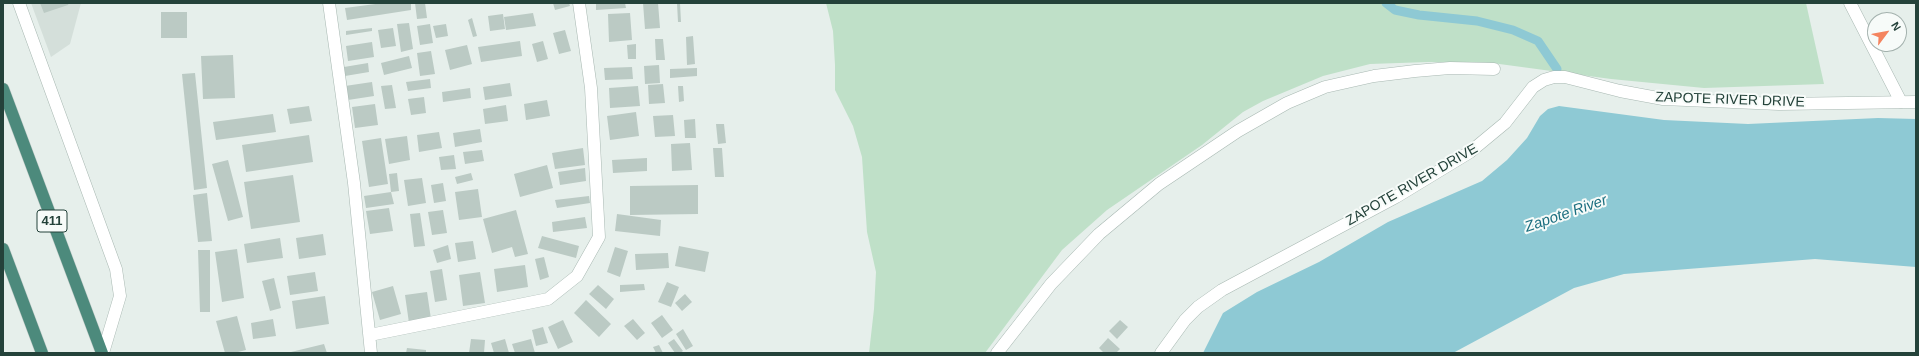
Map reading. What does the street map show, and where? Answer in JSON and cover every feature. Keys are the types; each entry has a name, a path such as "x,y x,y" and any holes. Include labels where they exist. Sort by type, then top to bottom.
{"highway":[{"name":"411","path":"3,89 103,353"},
{"path":"3,249 42,353"}],"street":[{"path":"19,3 116,269 120,296 103,353"},
{"path":"329,3 354,183 371,353"},
{"path":"370,335 548,298 578,276 600,237 591,88 580,3"},
{"path":"1850,3 1901,102"},
{"path":"997,353 1051,284 1099,234 1160,184 1238,130 1287,103 1325,87 1374,76 1415,71 1450,68 1494,69"},
{"name":"ZAPOTE RIVER DRIVE","path":"1161,353 1185,320 1198,307 1222,290 1396,197 1470,152 1505,123 1534,87 1544,80 1554,77 1566,77 1620,91 1663,99 1779,104 1916,102"}],"shaded area":[{"path":"31,3 81,3 70,44 51,57"}],"green space":[{"path":"826,3 1806,3 1824,84 1704,88 1611,79 1492,63 1428,62 1370,64 1323,76 1263,101 1243,112 1202,145 1107,210 1062,250 985,353 869,353 876,272 867,232 862,157 853,126 835,90 833,31"}],"water":[{"name":"Zapote River","path":"1559,106 1664,120 1748,124 1878,118 1916,119 1916,267 1815,259 1624,274 1574,288 1453,353 1203,353 1223,313 1257,292 1319,262 1388,222 1482,181 1507,160 1527,138 1540,116 1548,109"}],"building":[{"path":"40,3 69,3 68,5 44,13"},
{"path":"383,3 411,3 411,10 347,20 345,8"},
{"path":"415,3 425,3 427,18 417,19"},
{"path":"553,3 569,3 570,6 555,10"},
{"path":"596,3 625,3 626,8 596,10"},
{"path":"643,3 658,3 660,28 645,29"},
{"path":"677,3 680,3 681,22 678,22"},
{"path":"161,12 187,12 187,38 161,38"},
{"path":"533,13 536,26 506,30 504,17"},
{"path":"630,13 632,40 609,42 608,14"},
{"path":"503,14 505,29 490,31 488,16"},
{"path":"472,18 477,36 473,37 468,20"},
{"path":"409,23 413,49 401,52 397,24"},
{"path":"430,24 433,43 420,45 417,26"},
{"path":"446,24 448,36 436,38 433,26"},
{"path":"372,28 372,31 346,35 346,31"},
{"path":"393,28 396,46 381,48 378,30"},
{"path":"565,30 571,51 559,54 553,33"},
{"path":"693,36 695,64 687,65 686,37"},
{"path":"655,39 663,39 665,60 656,60"},
{"path":"520,41 522,56 481,62 478,47"},
{"path":"543,41 548,59 537,62 532,44"},
{"path":"372,42 374,57 348,61 346,46"},
{"path":"636,44 636,59 628,59 627,45"},
{"path":"467,45 472,64 450,70 445,50"},
{"path":"431,51 435,74 420,76 417,53"},
{"path":"233,55 235,98 203,99 201,56"},
{"path":"409,56 412,68 384,75 381,63"},
{"path":"368,63 369,72 345,76 344,67"},
{"path":"659,65 660,83 645,84 644,66"},
{"path":"632,67 633,79 605,80 604,68"},
{"path":"697,68 697,76 670,78 670,69"},
{"path":"195,73 207,188 194,190 182,74"},
{"path":"430,79 431,88 408,91 406,82"},
{"path":"372,82 374,96 348,100 345,86"},
{"path":"510,83 512,96 485,100 483,87"},
{"path":"663,84 665,103 649,104 648,85"},
{"path":"392,85 396,108 385,109 381,86"},
{"path":"638,86 640,106 610,108 609,88"},
{"path":"678,86 683,86 684,101 679,102"},
{"path":"470,88 471,98 443,102 442,92"},
{"path":"424,97 426,113 411,115 408,99"},
{"path":"547,100 550,116 526,120 524,104"},
{"path":"375,104 378,125 355,128 352,107"},
{"path":"506,105 508,121 485,124 483,109"},
{"path":"309,106 312,121 290,124 287,109"},
{"path":"636,112 639,136 610,140 607,116"},
{"path":"273,114 276,132 216,140 213,122"},
{"path":"673,115 675,136 655,137 653,116"},
{"path":"695,119 696,138 685,138 684,120"},
{"path":"716,124 724,124 726,143 718,144"},
{"path":"480,129 482,142 455,147 453,133"},
{"path":"439,132 442,148 419,152 417,135"},
{"path":"309,135 313,162 246,172 242,145"},
{"path":"407,136 410,160 389,164 385,139"},
{"path":"381,138 388,184 369,187 362,141"},
{"path":"690,143 692,170 672,171 671,144"},
{"path":"583,148 585,165 555,169 552,153"},
{"path":"713,148 722,148 724,177 715,177"},
{"path":"482,150 484,161 465,164 463,152"},
{"path":"454,155 456,169 441,170 439,157"},
{"path":"647,158 647,171 613,173 612,160"},
{"path":"228,160 243,217 228,221 212,164"},
{"path":"547,165 553,188 520,197 514,174"},
{"path":"585,168 586,181 560,185 558,172"},
{"path":"397,173 399,191 391,192 389,174"},
{"path":"471,173 473,180 457,184 455,177"},
{"path":"293,175 300,222 251,229 244,182"},
{"path":"422,178 426,203 408,206 404,180"},
{"path":"443,183 446,201 434,203 431,185"},
{"path":"698,185 698,214 630,215 630,186"},
{"path":"478,189 482,217 459,220 455,192"},
{"path":"391,192 394,204 366,208 364,196"},
{"path":"207,193 212,241 198,242 193,195"},
{"path":"589,196 590,203 557,208 555,200"},
{"path":"389,208 393,231 370,234 366,211"},
{"path":"443,210 447,233 432,235 428,212"},
{"path":"516,210 528,254 515,257 512,247 492,253 483,219"},
{"path":"420,213 425,246 414,247 410,214"},
{"path":"617,214 661,220 660,236 615,231"},
{"path":"585,217 587,228 553,232 552,222"},
{"path":"323,234 326,255 299,259 296,238"},
{"path":"542,236 579,246 576,258 538,248"},
{"path":"280,238 283,258 247,263 244,244"},
{"path":"473,241 476,259 458,262 455,243"},
{"path":"448,245 451,259 437,263 433,250"},
{"path":"679,246 709,252 705,272 675,266"},
{"path":"615,247 628,251 620,277 607,272"},
{"path":"237,249 244,298 222,302 215,252"},
{"path":"198,250 210,250 210,312 200,312"},
{"path":"668,253 669,268 636,270 635,254"},
{"path":"544,257 549,277 540,280 535,259"},
{"path":"525,265 528,287 497,292 494,269"},
{"path":"442,269 447,300 435,302 430,271"},
{"path":"315,272 318,291 290,295 287,276"},
{"path":"480,272 485,303 463,306 459,275"},
{"path":"274,278 281,308 270,311 262,281"},
{"path":"667,282 679,287 671,307 658,302"},
{"path":"644,284 645,290 620,292 620,285"},
{"path":"598,285 614,299 606,309 589,294"},
{"path":"393,286 401,314 380,320 372,292"},
{"path":"427,292 431,319 409,323 405,295"},
{"path":"685,294 692,302 682,311 675,303"},
{"path":"325,296 329,324 296,329 292,301"},
{"path":"586,300 611,324 599,337 574,313"},
{"path":"662,315 673,330 662,338 651,323"},
{"path":"237,316 246,350 234,353 225,353 216,321"},
{"path":"273,319 276,336 253,339 251,323"},
{"path":"633,319 645,333 637,340 624,326"},
{"path":"563,320 573,342 558,349 548,327"},
{"path":"1120,320 1128,327 1117,339 1109,331"},
{"path":"543,327 548,343 536,346 532,330"},
{"path":"683,329 693,346 686,350 676,334"},
{"path":"1108,338 1120,349 1116,353 1104,353 1099,348"},
{"path":"471,339 485,340 484,353 469,353"},
{"path":"505,339 509,353 494,353 491,343"},
{"path":"531,339 535,353 515,353 512,344"},
{"path":"674,339 683,351 680,353 675,353 668,343"},
{"path":"324,344 327,353 291,353 291,352"},
{"path":"659,345 663,353 656,353 653,347"},
{"path":"407,348 426,350 426,353 406,353"}],"waterway":[{"path":"1386,3 1395,10 1419,15 1477,21 1513,30 1538,41 1557,69"}]}
